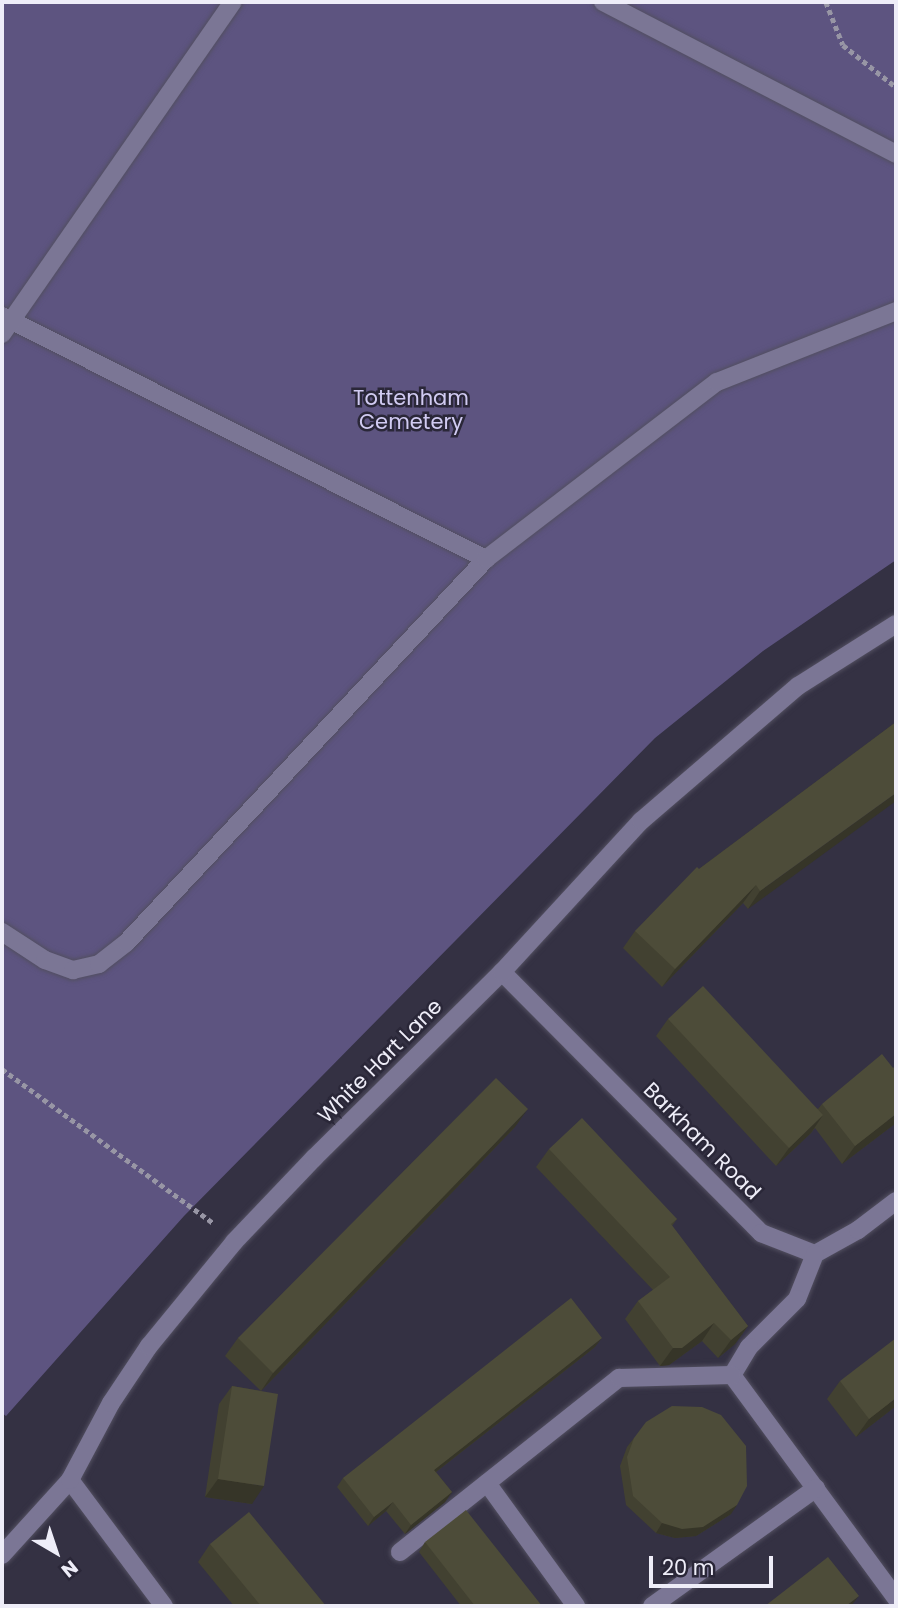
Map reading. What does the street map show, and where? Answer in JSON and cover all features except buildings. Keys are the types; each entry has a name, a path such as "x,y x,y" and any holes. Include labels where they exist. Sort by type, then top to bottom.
{"street":[{"path":"233,2 5,323 486,559"},
{"path":"603,2 896,154"},
{"path":"2,932 45,960 73,970 99,964 126,943 486,559 717,382 896,311"},
{"name":"White Hart Lane","path":"2,1555 70,1480 111,1403 149,1346 234,1242 502,972 641,821 798,686 896,624"},
{"name":"Barkham Road","path":"502,972 761,1233 814,1254"},
{"path":"732,1375 749,1347 797,1298 814,1254 858,1230 896,1201"},
{"path":"400,1552 619,1378 732,1375"},
{"path":"732,1375 896,1598"},
{"path":"70,1480 164,1606"},
{"path":"487,1483 576,1606"},
{"path":"652,1606 816,1488"}],"path":[{"path":"826,2 843,45 896,88"},
{"path":"2,1069 194,1206 234,1242"}],"green space":[{"name":"Tottenham Cemetery","path":"2,2 896,2 896,560 763,651 655,738 184,1216 6,1416 2,1413"}]}
